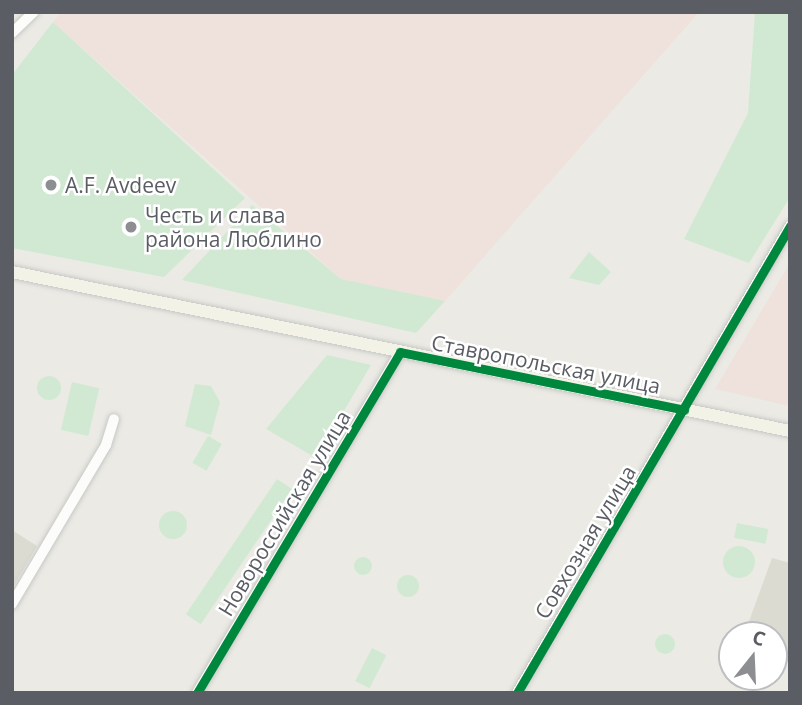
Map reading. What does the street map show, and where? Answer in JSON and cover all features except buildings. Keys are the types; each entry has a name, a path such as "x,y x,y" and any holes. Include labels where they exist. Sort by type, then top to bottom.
{"main road":[{"name":"Ставропольская улица","path":"12,272 790,431"}],"street":[{"path":"12,33 34,12"},
{"name":"Совхозная улица","path":"517,693 790,226"},
{"name":"Новороссийская улица","path":"197,693 400,352"},
{"path":"12,604 106,445 114,419"}],"shaded area":[{"path":"61,12 699,12 445,301 341,279 53,22"},
{"path":"790,263 790,406 715,389"},
{"path":"12,530 37,546 12,589"},
{"path":"772,558 790,563 790,663 788,621 749,621"}],"green space":[{"path":"755,12 790,12 790,197 749,263 684,239 748,113"},
{"path":"53,22 245,198 164,277 12,248 12,75"},
{"path":"252,205 341,279 445,301 416,333 182,280"},
{"path":"589,252 611,272 599,285 569,278"},
{"path":"327,355 371,365 316,458 266,429"},
{"path":"49,376 60,383 61,388 54,399 49,400 38,393 37,388 44,377"},
{"path":"72,382 99,388 88,436 61,430"},
{"path":"195,384 211,386 220,402 211,435 185,426"},
{"path":"208,436 222,444 206,471 192,463"},
{"path":"277,479 292,489 201,624 186,614"},
{"path":"173,511 183,515 187,525 183,535 173,539 163,535 159,525 163,515"},
{"path":"737,523 768,529 766,544 734,538"},
{"path":"739,546 751,550 755,562 751,574 739,578 727,574 723,562 727,550"},
{"path":"359,557 367,557 372,566 370,573 359,575 354,570 354,562"},
{"path":"408,575 416,578 419,586 416,594 408,597 400,594 397,586 400,578"},
{"path":"665,634 672,637 675,644 672,651 665,654 658,651 655,644 658,637"},
{"path":"372,648 386,655 369,688 355,681"}],"cycle path":[{"path":"517,693 790,226"},
{"path":"197,693 400,352 684,410"}],"place":[{"name":"A.F. Avdeev","path":"51,185"},
{"name":"Честь и слава района Люблино","path":"131,227"}]}
